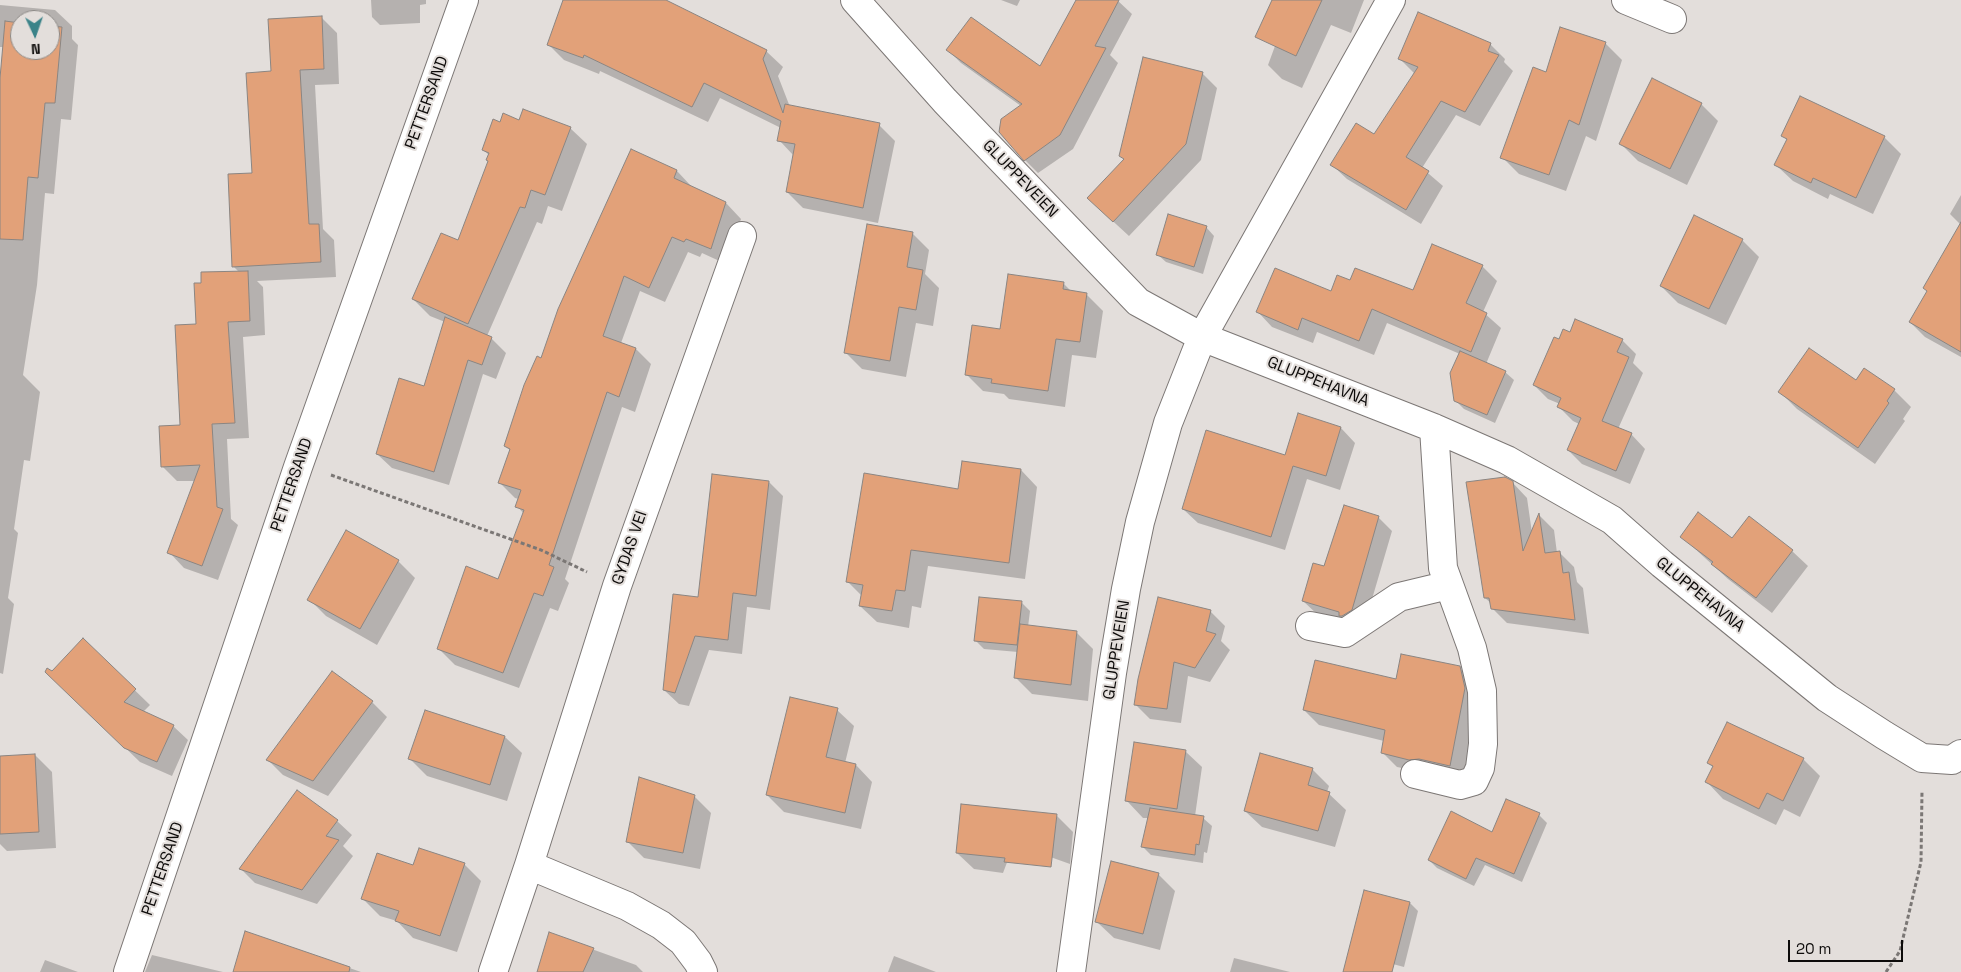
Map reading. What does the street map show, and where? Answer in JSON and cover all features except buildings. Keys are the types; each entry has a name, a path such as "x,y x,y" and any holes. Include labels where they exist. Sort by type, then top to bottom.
{"street":[{"name":"PETTERSAND","path":"128,972 298,466 464,0"},
{"name":"GLUPPEVEIEN","path":"856,0 945,101 1138,302 1202,337"},
{"name":"GLUPPEVEIEN","path":"1071,972 1111,682 1126,590 1140,522 1168,424 1202,337 1391,0"},
{"path":"1626,0 1672,19"},
{"name":"GYDAS VEI","path":"493,972 617,586 742,236"},
{"name":"GLUPPEHAVNA","path":"1202,337 1434,428 1507,460 1612,520 1662,564 1827,698 1922,758 1952,760 1961,754"},
{"path":"1416,774 1460,785 1474,782 1480,768 1483,744 1482,691 1472,648 1443,568 1434,428"},
{"path":"1310,626 1345,634 1399,597 1449,585"},
{"path":"529,864 627,906 661,925 683,942 703,972"}],"path":[{"path":"298,466 339,477 541,550 617,586"},
{"path":"1886,972 1900,951 1921,862 1922,758"}]}
